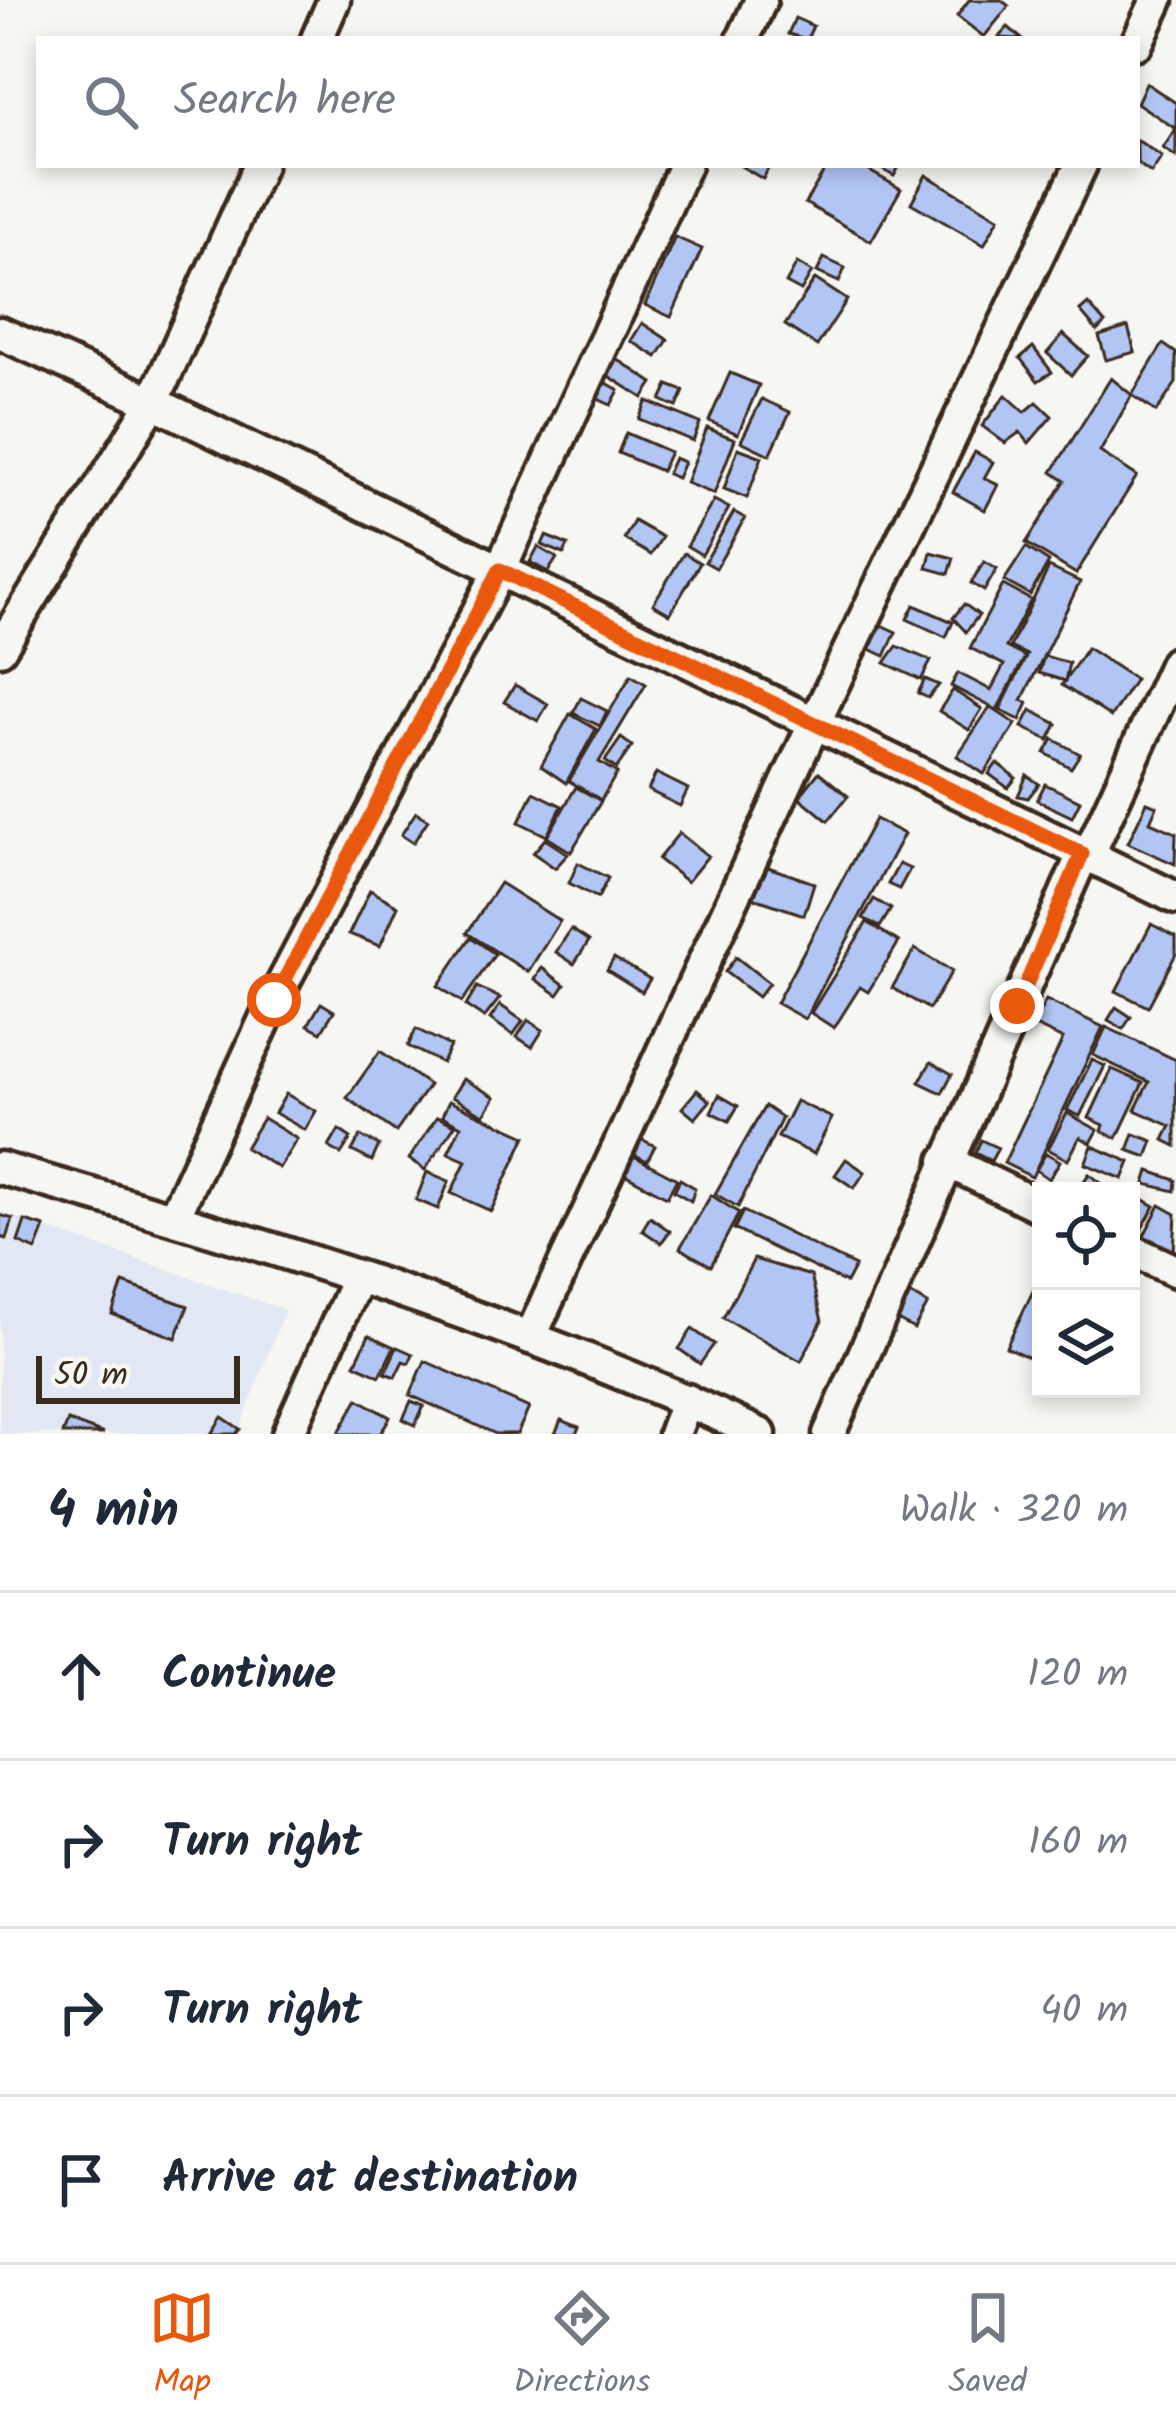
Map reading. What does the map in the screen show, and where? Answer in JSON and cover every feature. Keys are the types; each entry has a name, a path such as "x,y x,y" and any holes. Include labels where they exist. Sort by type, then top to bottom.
{"street":[{"path":"318,36 334,0"},
{"path":"744,36 761,0"},
{"path":"1140,37 1157,0"},
{"path":"0,649 153,402 259,168"},
{"path":"173,1217 274,1000 500,570 685,168"},
{"path":"530,1338 814,724 1080,168"},
{"path":"0,334 153,402 1176,898"},
{"path":"1082,854 1088,856 1176,663"},
{"path":"829,1434 1082,854"},
{"path":"946,1161 1032,1203"},
{"path":"0,1168 173,1217 530,1338 760,1434"},
{"path":"1140,1254 1176,1271"},
{"path":"288,1434 357,1279"},
{"path":"674,1434 687,1400"}],"shaded area":[{"path":"0,1212 285,1310 238,1434 0,1434"}],"building":[{"path":"969,0 1001,0 1009,6 985,36 957,16"},
{"path":"795,18 813,26 808,36 788,34"},
{"path":"1146,83 1176,103 1176,129 1140,105"},
{"path":"1176,129 1176,157 1163,148"},
{"path":"1140,142 1162,157 1151,173 1140,165"},
{"path":"744,168 768,168 763,179"},
{"path":"826,168 864,168 901,189 871,241 805,203"},
{"path":"926,175 999,218 984,245 911,203"},
{"path":"675,237 702,249 671,317 645,305"},
{"path":"824,258 845,268 839,282 817,272"},
{"path":"797,263 812,272 801,291 786,283"},
{"path":"815,279 847,300 817,346 785,325"},
{"path":"1088,304 1105,323 1097,331 1080,311"},
{"path":"642,323 668,340 657,357 631,341"},
{"path":"1128,327 1135,352 1106,360 1099,336"},
{"path":"1063,334 1088,356 1071,375 1047,353"},
{"path":"1163,344 1176,353 1176,383 1156,412 1132,395"},
{"path":"1033,347 1052,372 1038,381 1020,358"},
{"path":"614,357 653,383 643,398 604,373"},
{"path":"730,373 759,385 738,434 709,421"},
{"path":"1111,378 1132,395 1100,452 1137,476 1076,574 1026,543 1065,481 1052,472"},
{"path":"605,382 619,390 611,405 596,398"},
{"path":"668,385 684,391 677,407 661,400"},
{"path":"1006,395 1025,412 1037,402 1052,416 1029,443 1020,432 1005,443 982,426"},
{"path":"762,399 790,412 770,455 741,441"},
{"path":"647,401 700,423 693,441 639,419"},
{"path":"707,428 735,439 714,494 686,483"},
{"path":"626,433 670,452 661,471 618,453"},
{"path":"738,448 762,457 747,498 724,489"},
{"path":"975,452 993,462 984,478 998,485 985,510 953,492"},
{"path":"674,458 684,462 677,478 667,474"},
{"path":"714,500 729,508 702,555 687,546"},
{"path":"734,512 745,518 716,568 705,562"},
{"path":"634,521 662,537 651,555 624,539"},
{"path":"546,536 568,545 564,554 542,545"},
{"path":"538,547 557,558 548,572 530,562"},
{"path":"1026,547 1049,562 1030,595 1004,581"},
{"path":"931,552 954,558 949,574 927,568"},
{"path":"684,553 700,563 670,614 653,604"},
{"path":"984,562 997,569 984,591 971,583"},
{"path":"1049,567 1080,582 1022,700 1028,703 1020,720 1000,710 1027,655 1010,647"},
{"path":"1003,585 1031,600 1006,647 1025,657 997,710 951,686 958,673 991,690 1004,665 970,648"},
{"path":"964,604 979,615 966,632 953,618"},
{"path":"914,605 953,622 946,637 907,619"},
{"path":"879,624 896,632 885,656 868,648"},
{"path":"897,646 931,661 921,680 885,663"},
{"path":"1087,648 1135,679 1111,717 1062,685"},
{"path":"1044,656 1069,663 1065,681 1039,673"},
{"path":"631,675 646,684 599,762 617,773 601,800 569,781"},
{"path":"925,679 939,685 928,698 918,693"},
{"path":"515,685 548,704 538,721 504,702"},
{"path":"953,690 982,709 969,730 939,711"},
{"path":"581,698 607,711 600,726 573,713"},
{"path":"990,707 1016,724 984,774 957,756"},
{"path":"1031,710 1057,724 1049,740 1022,727"},
{"path":"570,714 596,729 566,783 541,766"},
{"path":"621,738 632,746 616,769 605,761"},
{"path":"1053,739 1080,754 1071,768 1045,753"},
{"path":"997,763 1016,778 1008,788 989,774"},
{"path":"819,772 848,796 828,821 799,797"},
{"path":"656,773 688,789 680,806 648,790"},
{"path":"1027,775 1039,784 1028,798 1018,796"},
{"path":"1045,784 1080,801 1072,817 1037,800"},
{"path":"576,787 601,801 571,852 547,837"},
{"path":"534,792 562,806 547,836 519,822"},
{"path":"1147,802 1157,806 1150,822 1176,833 1175,864 1128,843"},
{"path":"416,812 428,820 413,843 401,835"},
{"path":"875,819 904,834 805,1019 776,1003"},
{"path":"679,833 708,856 687,882 658,859"},
{"path":"545,839 568,854 555,868 533,853"},
{"path":"578,863 608,878 598,898 569,883"},
{"path":"899,864 910,869 899,889 888,884"},
{"path":"765,866 814,883 804,915 754,898"},
{"path":"500,883 560,921 528,972 467,933"},
{"path":"370,890 398,906 380,946 349,934"},
{"path":"874,899 891,909 880,927 863,918"},
{"path":"867,922 899,942 868,992 860,987 834,1028 811,1013"},
{"path":"1151,924 1176,937 1176,954 1148,1007 1116,991"},
{"path":"571,929 589,941 574,964 556,952"},
{"path":"471,937 495,954 462,1002 438,986"},
{"path":"915,949 952,971 929,1009 892,988"},
{"path":"736,957 769,983 758,997 725,972"},
{"path":"614,958 650,979 642,992 607,970"},
{"path":"542,968 565,985 558,995 535,979"},
{"path":"477,987 500,998 484,1018 466,1006"},
{"path":"1046,1000 1103,1027 1032,1177 1004,1163 1063,1039 1033,1025"},
{"path":"321,1003 334,1011 321,1032 308,1025"},
{"path":"500,1005 523,1021 513,1035 490,1019"},
{"path":"1116,1007 1131,1017 1123,1029 1108,1020"},
{"path":"528,1020 543,1030 532,1047 517,1037"},
{"path":"1106,1027 1176,1060 1176,1146 1164,1140 1171,1126 1135,1110 1149,1082 1093,1055"},
{"path":"416,1029 450,1046 442,1063 408,1046"},
{"path":"380,1051 429,1085 396,1132 347,1098"},
{"path":"1092,1060 1105,1066 1080,1116 1067,1110"},
{"path":"931,1062 952,1074 942,1093 919,1082"},
{"path":"1112,1069 1143,1083 1117,1138 1089,1118"},
{"path":"463,1079 495,1097 484,1115 452,1097"},
{"path":"697,1090 710,1101 695,1119 682,1108"},
{"path":"286,1094 316,1111 305,1130 275,1113"},
{"path":"719,1095 738,1106 729,1121 711,1112"},
{"path":"449,1101 526,1136 491,1211 451,1193 466,1161 448,1153 461,1126 442,1116"},
{"path":"796,1101 832,1118 814,1154 778,1137"},
{"path":"765,1106 782,1118 738,1207 715,1194"},
{"path":"1067,1113 1098,1130 1091,1143 1080,1137 1068,1160 1048,1149"},
{"path":"437,1117 455,1125 425,1170 409,1159"},
{"path":"263,1118 297,1139 279,1168 245,1148"},
{"path":"339,1130 351,1138 341,1154 329,1147"},
{"path":"1134,1134 1153,1141 1147,1157 1128,1150"},
{"path":"360,1136 379,1145 372,1161 352,1151"},
{"path":"635,1136 655,1146 647,1161 628,1151"},
{"path":"981,1140 998,1148 991,1161 975,1153"},
{"path":"1092,1146 1130,1162 1123,1179 1085,1164"},
{"path":"628,1153 677,1179 667,1197 619,1171"},
{"path":"1046,1153 1060,1161 1049,1179 1036,1170"},
{"path":"846,1159 865,1172 854,1188 835,1175"},
{"path":"1149,1171 1176,1180 1175,1191 1145,1184"},
{"path":"427,1172 449,1181 438,1209 416,1200"},
{"path":"680,1179 695,1188 691,1201 674,1191"},
{"path":"711,1195 739,1213 711,1266 680,1248"},
{"path":"1140,1197 1155,1206 1140,1230"},
{"path":"1160,1205 1176,1214 1174,1252 1143,1237"},
{"path":"743,1211 855,1266 846,1283 734,1229"},
{"path":"0,1215 13,1219 7,1239 0,1237"},
{"path":"650,1217 670,1231 661,1243 642,1230"},
{"path":"25,1221 45,1227 36,1250 18,1242"},
{"path":"754,1259 811,1276 822,1321 801,1361 723,1318"},
{"path":"123,1283 188,1306 176,1338 112,1314"},
{"path":"904,1291 928,1304 914,1329 890,1316"},
{"path":"1032,1293 1032,1359 1006,1347"},
{"path":"692,1329 714,1344 700,1364 679,1349"},
{"path":"369,1335 394,1347 380,1376 355,1364"},
{"path":"397,1347 413,1354 395,1377 385,1373"},
{"path":"425,1361 529,1408 517,1434 496,1434 410,1395"},
{"path":"358,1399 390,1417 380,1434 338,1434"},
{"path":"411,1401 424,1406 415,1425 403,1419"},
{"path":"222,1417 240,1429 236,1434 211,1434"},
{"path":"561,1420 579,1427 576,1434 555,1434"},
{"path":"68,1421 104,1434 63,1434"}],"route":[{"path":"274,1000 500,570 1082,854 1017,1006"}]}
